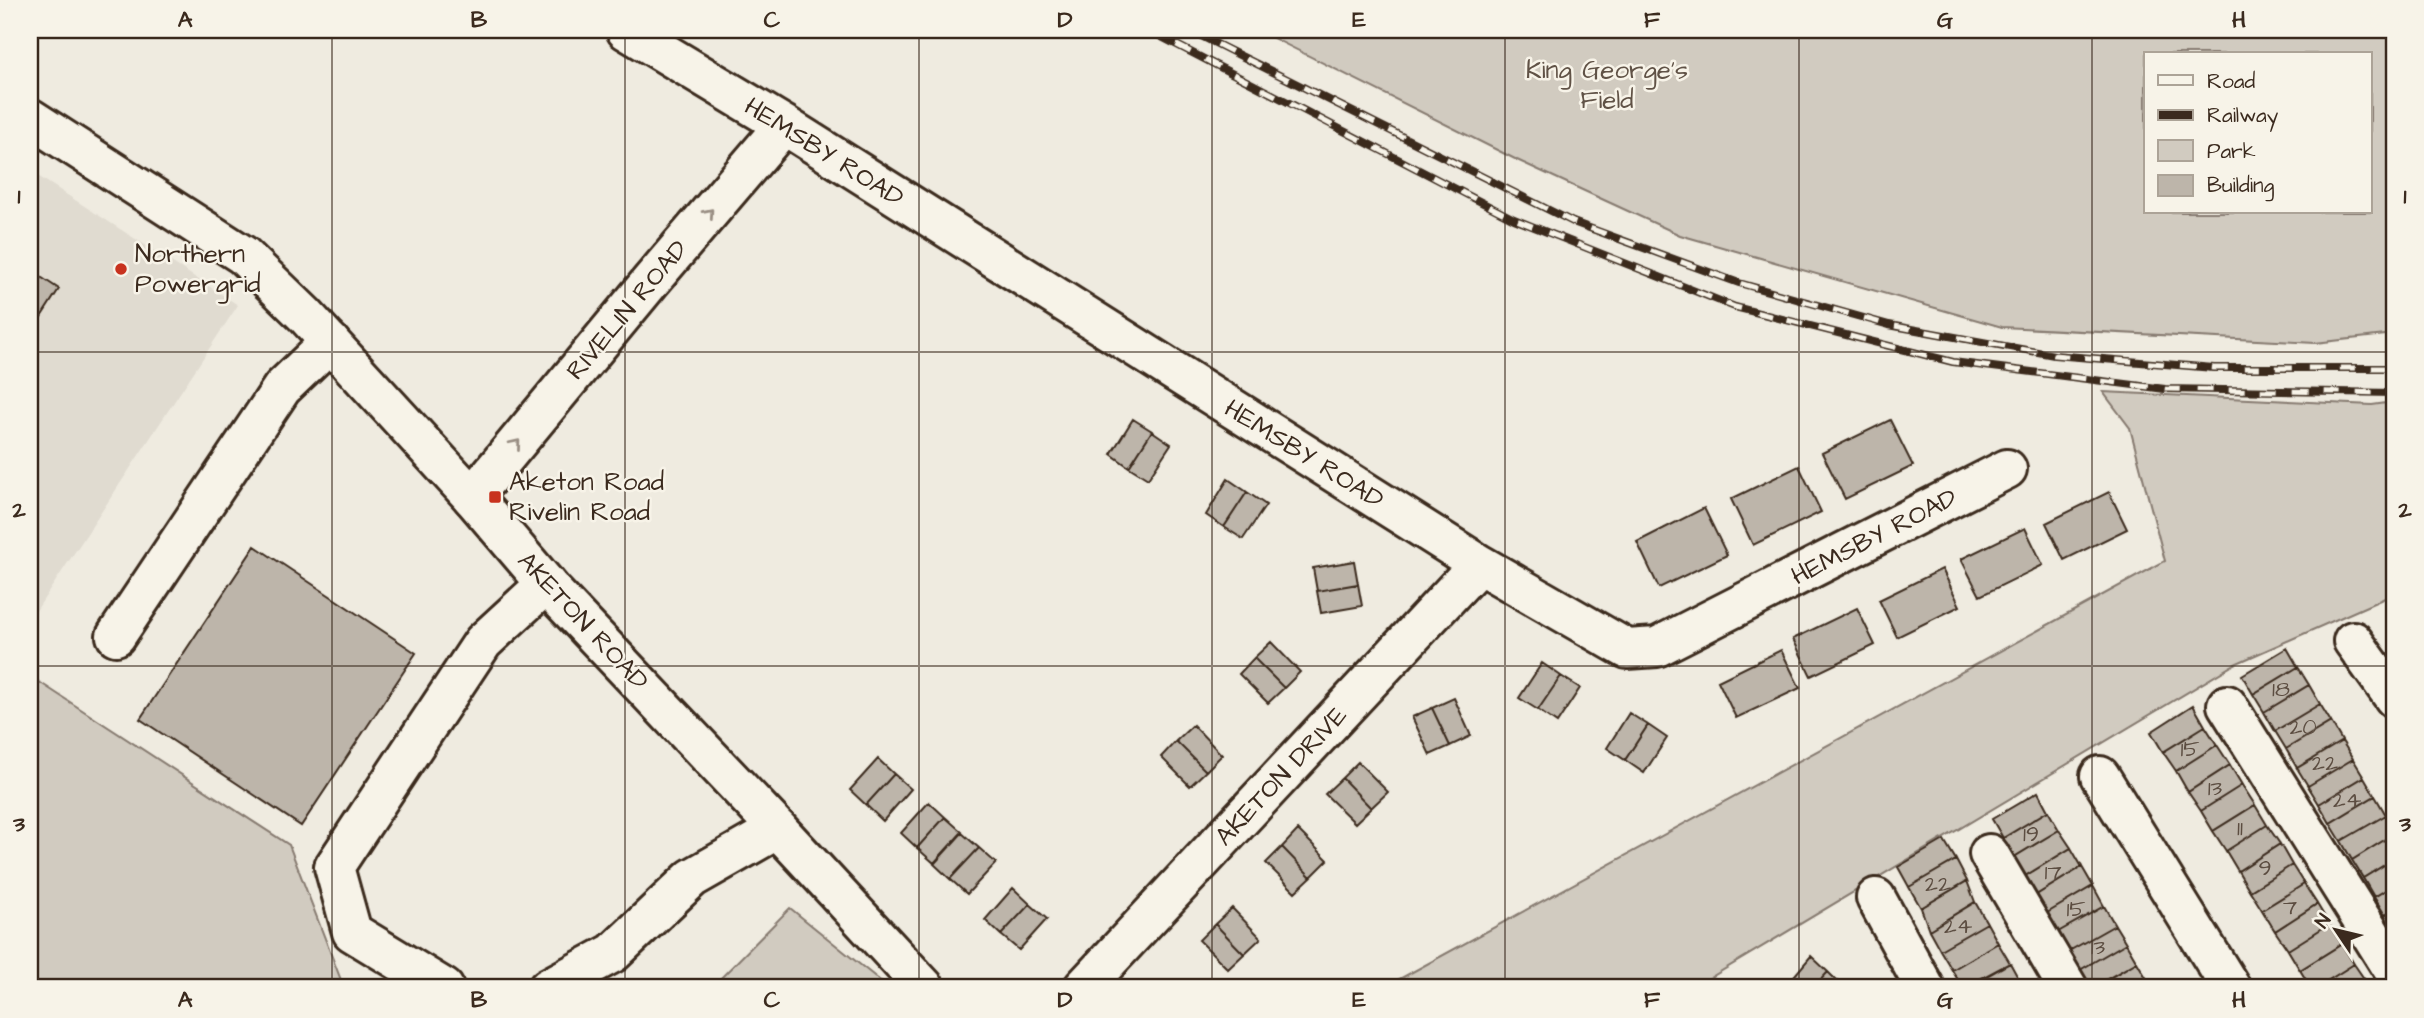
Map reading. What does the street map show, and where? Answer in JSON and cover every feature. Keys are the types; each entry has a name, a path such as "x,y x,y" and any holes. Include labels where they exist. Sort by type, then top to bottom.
{"street":[{"name":"HEMSBY ROAD","path":"626,30 784,125 1479,564 1627,649 1657,647 2007,469"},
{"name":"AKETON ROAD","path":"30,118 243,254 330,342 472,496 546,584 778,828 925,988"},
{"name":"RIVELIN ROAD","path":"472,496 784,125"},
{"path":"117,636 282,388 330,342"},
{"name":"AKETON DRIVE","path":"1083,988 1479,564"},
{"path":"444,988 352,932 334,867 483,642 546,584"},
{"path":"2353,641 2394,698"},
{"path":"2227,705 2394,971"},
{"path":"2100,776 2231,988"},
{"path":"548,988 613,953 692,878 778,828"},
{"path":"1989,854 2068,988"},
{"path":"1876,898 1925,988"}],"shaded area":[{"name":"Northern Powergrid","path":"30,171 238,305 30,620"}],"green space":[{"name":"King George's Field","path":"1257,30 2394,30 2394,334 2315,343 2002,327 1680,235 1517,160"},
{"path":"2103,392 2372,405 2394,402 2394,594 2235,664 1693,988 1383,988 2165,561 2130,428"},
{"path":"30,676 289,845 344,988 30,988"},
{"path":"790,908 889,988 711,988"}],"building":[{"name":"Northern Powergrid","path":"30,270 59,289 30,334"},
{"path":"1133,419 1152,431 1129,467 1111,454"},
{"path":"1890,420 1913,466 1845,499 1822,453"},
{"path":"1152,431 1171,444 1148,479 1129,467"},
{"path":"1799,466 1821,512 1753,545 1731,499"},
{"path":"1228,479 1247,492 1224,527 1206,515"},
{"path":"1247,492 1266,505 1243,539 1224,527"},
{"path":"2109,492 2127,529 2064,560 2046,523"},
{"path":"1704,508 1727,555 1659,588 1637,542"},
{"path":"2025,528 2043,565 1980,596 1961,559"},
{"path":"255,546 416,653 301,826 140,719"},
{"path":"1354,561 1358,584 1317,591 1313,568"},
{"path":"1942,569 1960,606 1897,637 1879,600"},
{"path":"1358,584 1362,606 1321,613 1317,591"},
{"path":"1857,608 1875,645 1811,676 1793,639"},
{"path":"1271,642 1300,672 1284,688 1254,658"},
{"path":"2287,648 2298,667 2253,694 2242,675"},
{"path":"1781,650 1800,688 1736,718 1718,681"},
{"path":"1254,658 1284,688 1268,703 1239,674"},
{"path":"1542,663 1561,676 1538,710 1519,698"},
{"path":"2298,667 2309,685 2264,712 2253,694"},
{"path":"1561,676 1580,688 1557,723 1538,710"},
{"path":"2309,685 2320,704 2275,731 2264,712"},
{"path":"1454,698 1471,736 1450,746 1432,708"},
{"path":"2320,704 2331,722 2286,749 2275,731"},
{"path":"2193,705 2205,726 2163,752 2151,732"},
{"path":"1432,708 1450,746 1430,755 1412,717"},
{"path":"1629,713 1648,725 1625,760 1607,748"},
{"path":"2331,722 2342,741 2297,768 2286,749"},
{"path":"1193,725 1222,755 1206,771 1176,741"},
{"path":"1648,725 1667,738 1644,773 1625,760"},
{"path":"2205,726 2217,745 2176,771 2163,752"},
{"path":"1176,741 1206,771 1190,786 1161,757"},
{"path":"2342,741 2353,759 2308,786 2297,768"},
{"path":"2217,745 2230,765 2188,792 2176,771"},
{"path":"878,759 894,774 866,805 850,790"},
{"path":"2353,759 2364,777 2319,804 2308,786"},
{"path":"1358,762 1388,792 1371,808 1342,778"},
{"path":"2230,765 2242,785 2201,811 2188,792"},
{"path":"894,774 911,789 883,821 866,805"},
{"path":"2364,777 2375,796 2330,823 2319,804"},
{"path":"1342,778 1371,808 1355,823 1325,794"},
{"path":"2242,785 2255,805 2213,831 2201,811"},
{"path":"2038,792 2048,811 2003,838 1992,819"},
{"path":"2375,796 2386,815 2341,841 2330,823"},
{"path":"929,802 945,817 917,848 901,833"},
{"path":"2255,805 2267,825 2226,851 2213,831"},
{"path":"2048,811 2059,830 2014,857 2003,838"},
{"path":"2386,815 2394,834 2352,860 2341,841"},
{"path":"945,817 962,832 934,863 917,848"},
{"path":"2267,825 2280,844 2238,871 2226,851"},
{"path":"1298,830 1328,860 1311,877 1282,847"},
{"path":"2059,830 2071,848 2025,876 2014,857"},
{"path":"962,833 979,848 950,879 934,864"},
{"path":"2394,834 2394,859 2363,878 2352,860"},
{"path":"1944,840 1956,860 1909,887 1898,867"},
{"path":"2280,844 2292,865 2250,891 2238,871"},
{"path":"1282,847 1311,877 1295,892 1266,863"},
{"path":"979,848 996,863 967,894 950,879"},
{"path":"2071,848 2082,867 2036,895 2025,876"},
{"path":"2394,859 2394,885 2374,897 2363,878"},
{"path":"1956,860 1967,881 1921,908 1909,887"},
{"path":"2292,865 2304,884 2262,910 2250,891"},
{"path":"2082,867 2093,886 2047,913 2036,895"},
{"path":"1967,881 1975,902 1929,930 1921,908"},
{"path":"2304,884 2317,904 2275,931 2262,910"},
{"path":"2394,885 2394,910 2385,915 2374,897"},
{"path":"2093,886 2104,906 2058,932 2047,913"},
{"path":"1013,888 1030,904 1001,935 985,920"},
{"path":"1975,902 1987,923 1940,950 1929,930"},
{"path":"1030,904 1047,919 1019,950 1001,935"},
{"path":"2317,904 2329,924 2288,950 2275,931"},
{"path":"2104,906 2115,925 2069,951 2058,932"},
{"path":"1232,908 1261,938 1244,954 1215,924"},
{"path":"2394,910 2394,932 2385,915"},
{"path":"1987,923 1998,943 1952,970 1940,950"},
{"path":"1215,924 1244,954 1228,969 1199,940"},
{"path":"2329,924 2342,944 2300,970 2288,950"},
{"path":"2115,925 2126,943 2080,970 2069,951"},
{"path":"1998,943 2010,963 1963,988 1952,970"},
{"path":"2126,943 2137,962 2091,988 2080,970"},
{"path":"2342,944 2354,964 2316,988 2311,988 2300,970"},
{"path":"1811,956 1828,972 1813,988 1784,988"},
{"path":"2137,962 2148,981 2136,988 2093,988"},
{"path":"2010,963 2021,983 2012,988 1966,988"},
{"path":"2354,964 2367,983 2359,988 2316,988"},
{"path":"1828,972 1843,987 1813,988"}],"railway":[{"path":"1148,30 1514,219 1735,307 1953,362 2165,389 2394,393"},
{"path":"1189,30 1573,222 1739,283 1889,325 2054,355 2214,368 2394,368"}],"place":[{"name":"Northern Powergrid","path":"121,269"},
{"name":"Aketon Road Rivelin Road","path":"495,497"}]}
